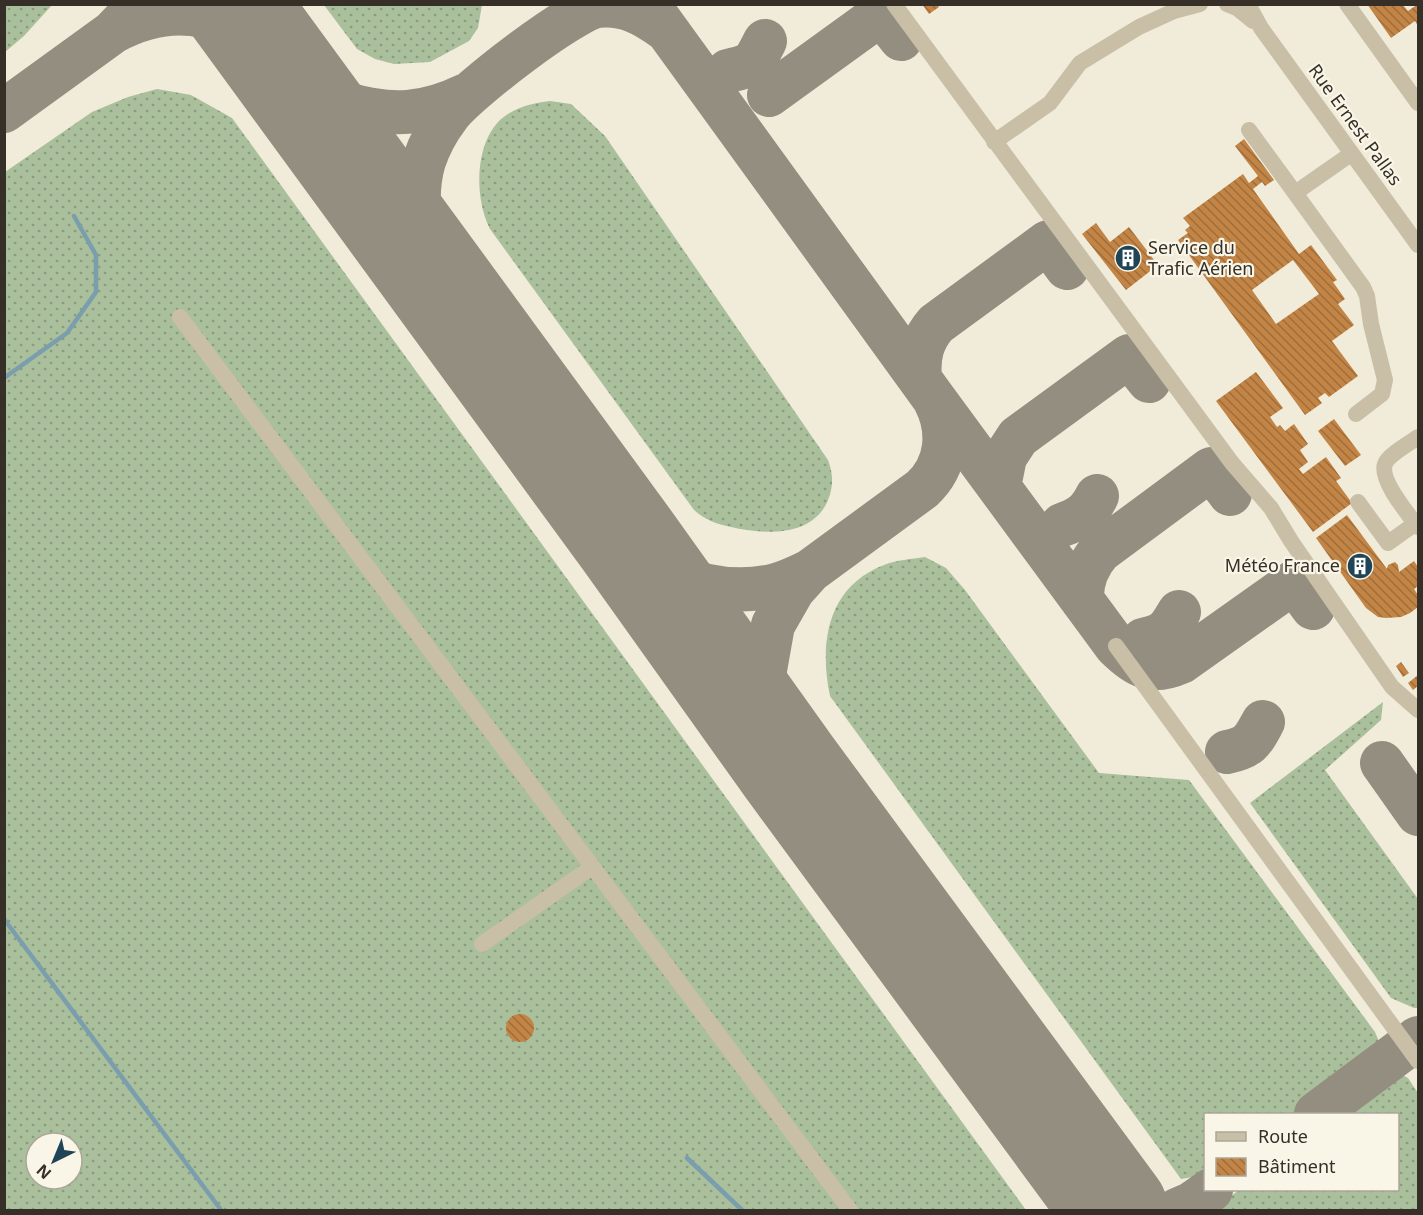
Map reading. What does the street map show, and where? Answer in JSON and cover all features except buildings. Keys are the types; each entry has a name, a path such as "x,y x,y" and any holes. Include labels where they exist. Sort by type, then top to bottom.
{"street":[{"path":"894,4 1232,463 1271,507 1291,541 1392,687 1419,710"},
{"path":"994,142 1050,103 1080,63 1139,27 1177,8 1200,4"},
{"name":"Rue Ernest Pallas","path":"1227,4 1237,8 1261,28"},
{"name":"Rue Ernest Pallas","path":"1248,4 1261,28 1419,245"},
{"path":"1347,4 1418,102"},
{"path":"1249,130 1363,286 1367,296 1371,324 1386,380 1382,394 1356,414"},
{"path":"1295,193 1351,154"},
{"path":"180,317 850,1210"},
{"path":"1358,502 1388,543 1417,525 1390,487 1384,470 1387,460 1419,437"},
{"path":"1116,646 1419,1061"},
{"path":"482,944 592,867"}],"green space":[{"path":"5,4 52,5 24,36 5,52"},
{"path":"324,5 482,5 478,28 469,41 430,62 394,64 375,59 357,49"},
{"path":"157,89 191,95 232,118 1026,1210 5,1210 5,172 92,112 128,97"},
{"path":"550,101 571,104 605,136 828,460 832,480 830,495 821,512 811,521 800,527 773,532 744,530 716,523 694,510 490,229 482,204 479,174 490,133 498,122 510,113 529,105"},
{"path":"925,557 946,568 965,590 1099,773 1189,780 1375,1032 1380,1044 1371,1058 1295,1113 1204,1113 1204,1172 1193,1177 1181,1179 830,696 827,676 827,637 839,602 850,587 865,575 889,563"},
{"path":"1383,702 1381,720 1325,770 1418,899 1418,1008 1391,998 1250,803"},
{"path":"1399,1073 1408,1078 1418,1093 1418,1210 1218,1210 1222,1203 1238,1191 1399,1191 1399,1113 1336,1113 1390,1075"}],"waterway":[{"path":"4,378 67,333 96,292 96,255 74,216"},
{"path":"4,919 221,1210"},
{"path":"687,1158 742,1210"}],"taxiway":[{"path":"648,4 1116,646 1138,664 1162,668 1181,662 1294,582 1313,608"},
{"path":"431,273 420,217 421,175 428,149 444,121 458,105 543,36 585,11 598,6 626,8 665,29"},
{"path":"4,111 113,32 133,11"},
{"path":"769,95 881,14 901,39"},
{"path":"113,32 134,22 155,16 196,15 216,20 254,39 299,80 317,93 347,104 378,111 408,112 436,107 466,95"},
{"path":"728,71 752,62 765,41"},
{"path":"920,378 922,349 927,336 936,324 1048,242 1067,268"},
{"path":"999,487 1005,457 1018,437 1129,356 1149,381"},
{"path":"789,767 772,728 765,688 765,670 773,625 793,590 810,571 931,480 944,447 943,424 935,401"},
{"path":"1082,600 1086,574 1100,551 1211,469 1230,494"},
{"path":"1062,525 1082,515 1097,496"},
{"path":"627,540 664,569 707,586 737,589 767,587 784,583 810,571"},
{"path":"1143,640 1165,631 1179,612"},
{"path":"1227,752 1250,743 1263,722"},
{"path":"1382,763 1418,814"},
{"path":"1317,1113 1418,1038"},
{"path":"1089,1175 1117,1201 1136,1210"},
{"path":"1177,1210 1191,1204 1210,1191"}],"runway":[{"path":"235,4 627,540 789,767 1115,1210"}],"place":[{"name":"Service du Trafic Aérien","path":"1128,258"},
{"name":"Météo France","path":"1360,566"}]}
